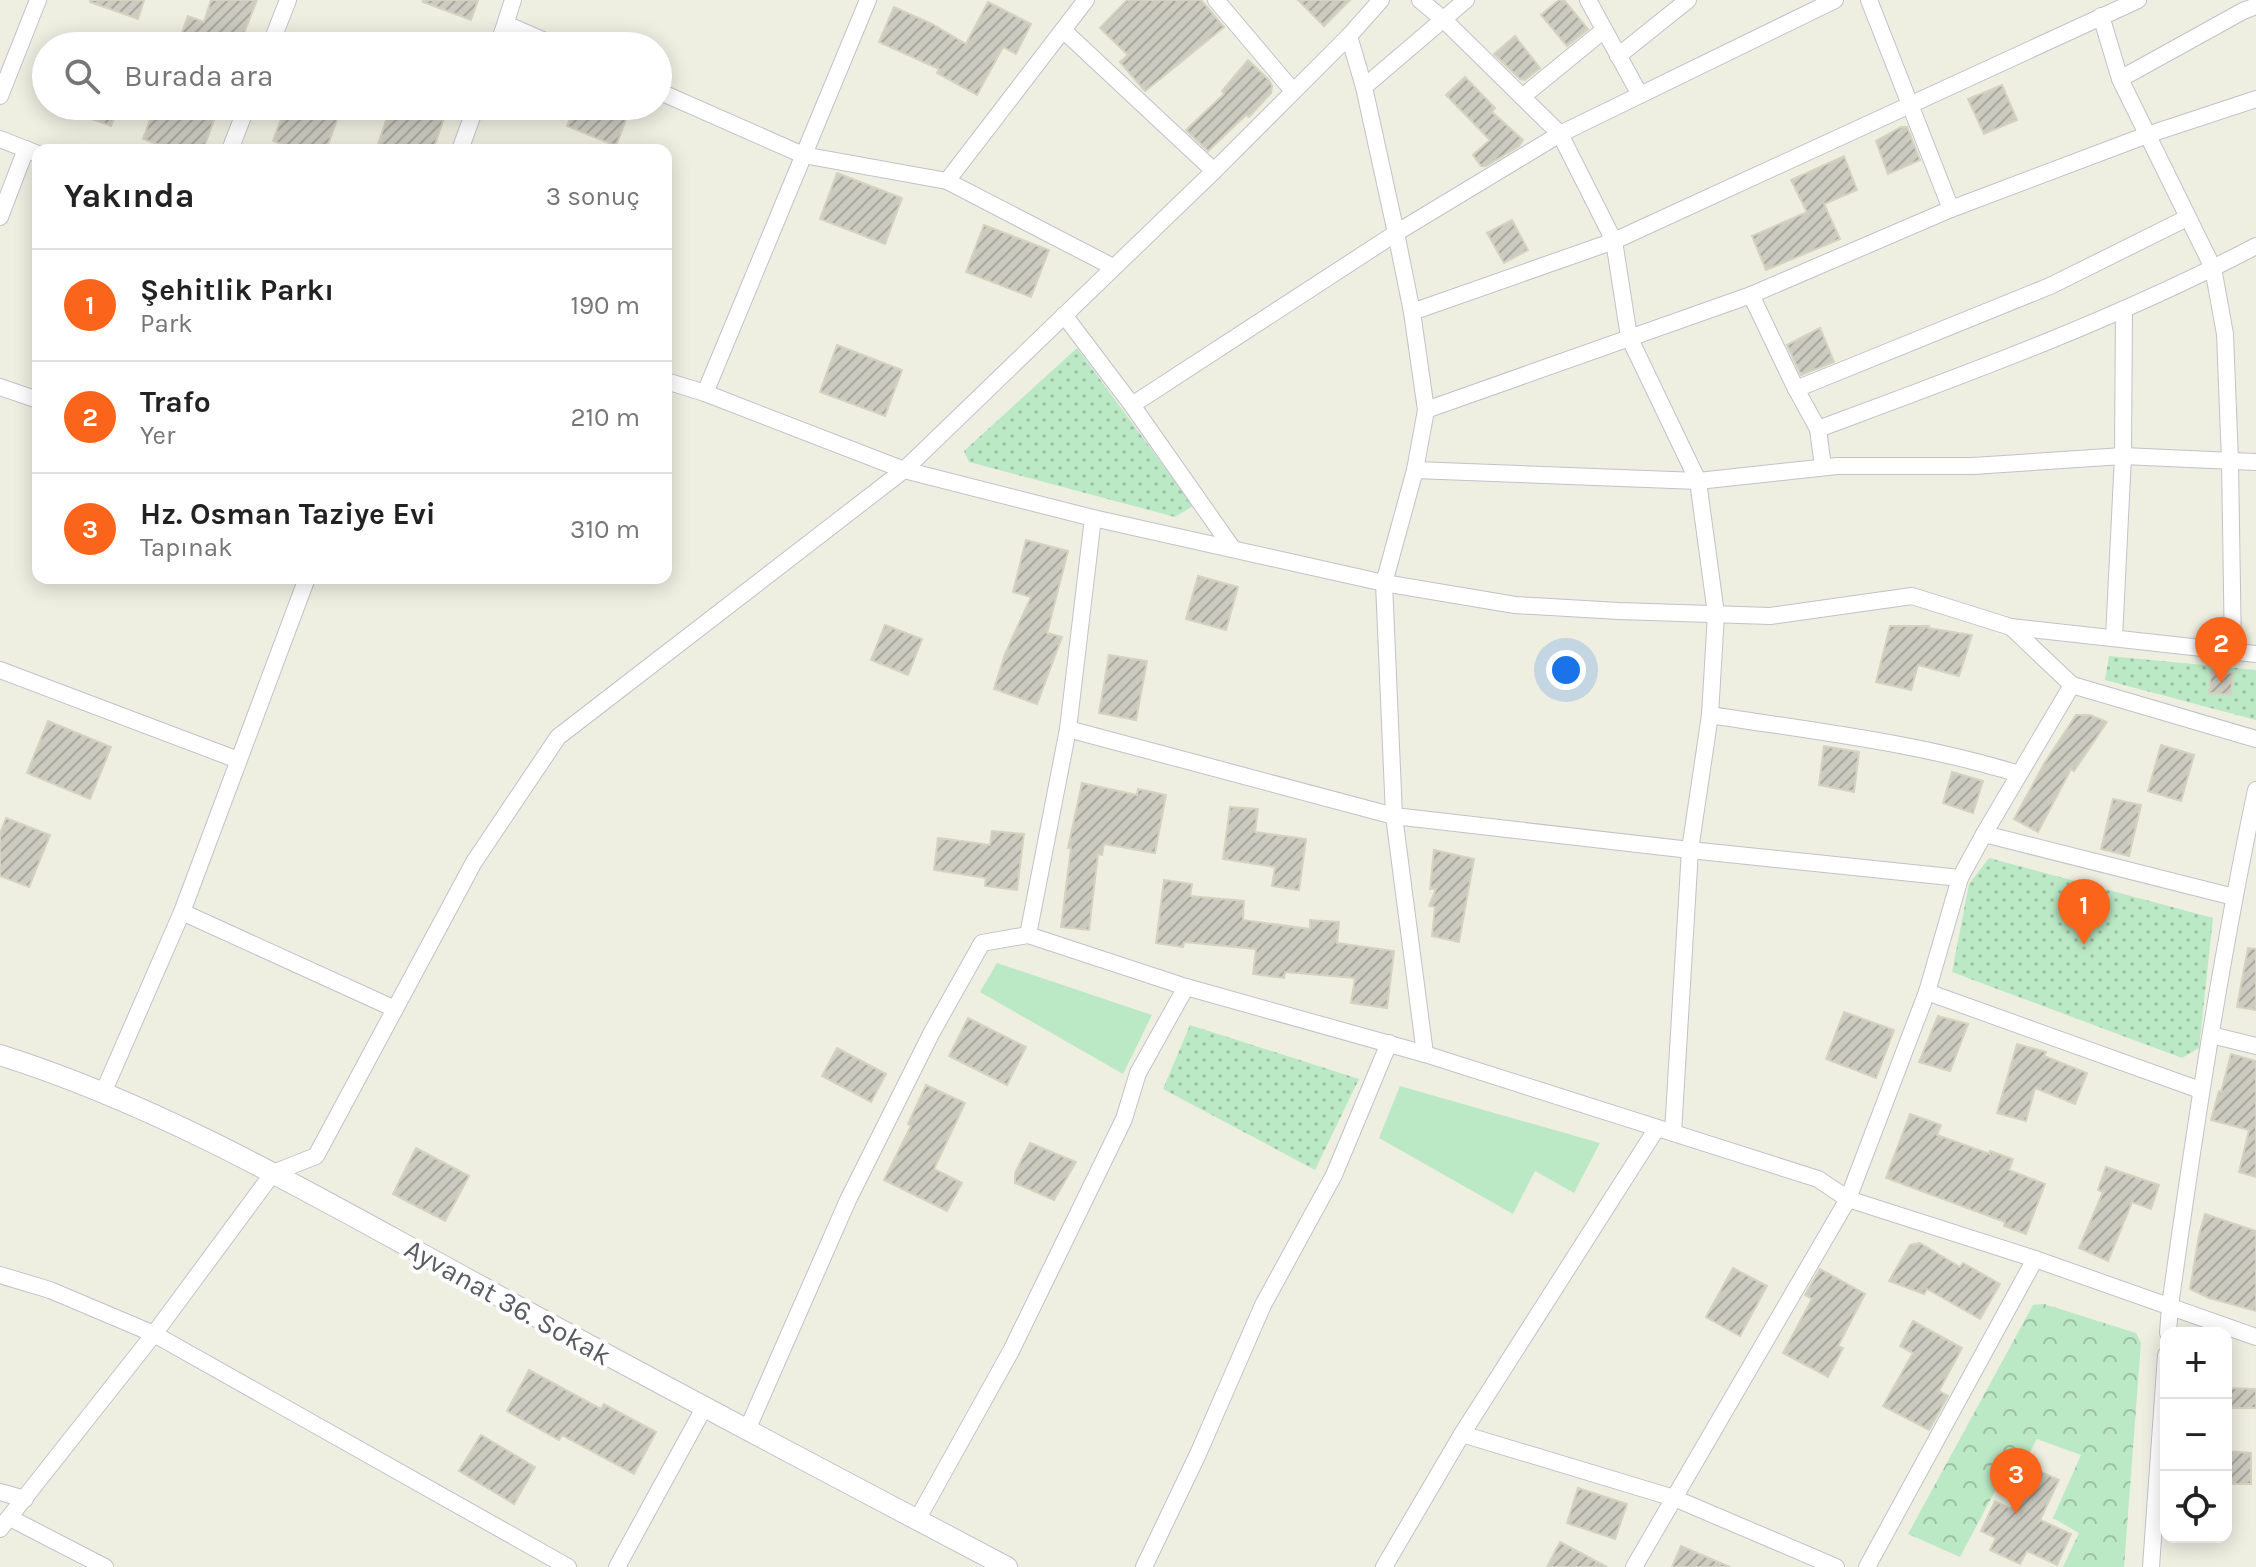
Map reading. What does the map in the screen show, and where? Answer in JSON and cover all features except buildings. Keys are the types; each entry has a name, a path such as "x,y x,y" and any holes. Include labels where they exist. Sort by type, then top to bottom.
{"street":[{"path":"0,96 38,0"},
{"path":"275,32 288,0"},
{"path":"503,32 513,0"},
{"path":"705,393 868,0"},
{"path":"947,181 1086,0"},
{"path":"1216,0 1293,91"},
{"path":"105,1567 5,1524 154,1334 273,1173 316,1156 474,862 558,737 904,470 1214,171 1381,0"},
{"path":"1384,1567 1462,1434 1665,1130 1690,850 1710,715 1716,614 1698,481 1629,337 1614,241 1560,134 1420,0"},
{"path":"1364,87 1466,0"},
{"path":"1588,0 1640,95"},
{"path":"1618,56 1688,0"},
{"path":"1132,405 1396,233 1560,134 1835,0"},
{"path":"1869,0 1951,209"},
{"path":"1412,312 1614,241 2138,0"},
{"path":"2120,79 2256,6"},
{"path":"2101,16 2120,79 2213,268 2225,334 2233,652"},
{"path":"506,24 524,32"},
{"path":"1063,30 1214,171"},
{"path":"1522,97 1604,30"},
{"path":"1349,36 1364,87 1396,233 1412,312 1426,410 1415,470 1384,583 1394,816 1425,1054"},
{"path":"672,97 803,155 947,181 1113,267"},
{"path":"1426,410 1751,295 1951,209 2147,135 2256,99"},
{"path":"232,144 242,120"},
{"path":"462,144 471,120"},
{"path":"0,139 32,151 0,217"},
{"path":"1796,389 2050,286 2187,218"},
{"path":"1818,429 2023,352 2124,309 2256,246"},
{"path":"1751,295 1818,429 1823,467"},
{"path":"2114,638 2123,456 2124,309"},
{"path":"1064,315 1132,405 1233,549"},
{"path":"672,383 904,470 1093,518 1384,583 1515,605 1770,616 1912,596 2011,627 2256,654"},
{"path":"0,387 32,398"},
{"path":"1415,470 1698,481 1823,467 1973,466 2123,456 2256,462"},
{"path":"1028,935 1068,729 1093,518"},
{"path":"103,1093 182,912 305,584"},
{"path":"2011,627 2072,685 2256,739"},
{"path":"0,670 238,760"},
{"path":"1634,1567 1848,1199 1927,992 1960,878 2072,685"},
{"path":"1710,715 1968,758 2019,774"},
{"path":"1068,729 1394,816 1960,878"},
{"path":"2168,1327 2200,1090 2256,790"},
{"path":"1984,834 2234,897"},
{"path":"182,912 395,1009"},
{"path":"747,1430 848,1200 932,1032 982,943 1028,935 1186,987 1425,1054 1818,1179 1848,1199 2035,1259 2256,1337"},
{"path":"917,1520 1011,1351 1124,1119 1138,1073 1186,987"},
{"path":"1927,992 2200,1090"},
{"path":"2211,1035 2256,1046"},
{"path":"1144,1567 1198,1454 1263,1305 1334,1175 1389,1043"},
{"name":"Ayvanat 36. Sokak","path":"0,1055 60,1074 237,1154 704,1408 1007,1567"},
{"path":"1867,1567 2035,1259"},
{"path":"0,1275 50,1290 154,1334 568,1567"},
{"path":"2151,1567 2163,1399"},
{"path":"617,1567 704,1408"},
{"path":"1462,1434 1674,1498 1836,1567"},
{"path":"0,1492 25,1499"}],"green space":[{"path":"1077,348 1193,506 1175,517 969,462 964,451"},
{"path":"2109,656 2256,670 2256,720 2105,680"},
{"path":"1989,858 2213,918 2199,1048 2182,1058 1952,972 1969,884"},
{"path":"997,963 1152,1015 1123,1074 980,992"},
{"path":"1190,1025 1359,1079 1315,1170 1163,1089"},
{"path":"1400,1086 1600,1143 1574,1193 1535,1171 1513,1214 1379,1138"},
{"path":"2044,1304 2136,1333 2141,1343 2124,1567 2063,1567 2079,1533 2053,1518 2081,1455 2037,1439 2006,1497 1995,1491 1960,1557 1908,1534 2033,1305"}],"place":[{"name":"Trafo","path":"2221,683"},
{"name":"Şehitlik Parkı","path":"2084,945"},
{"name":"Hz. Osman Taziye Evi","path":"2016,1514"}]}
